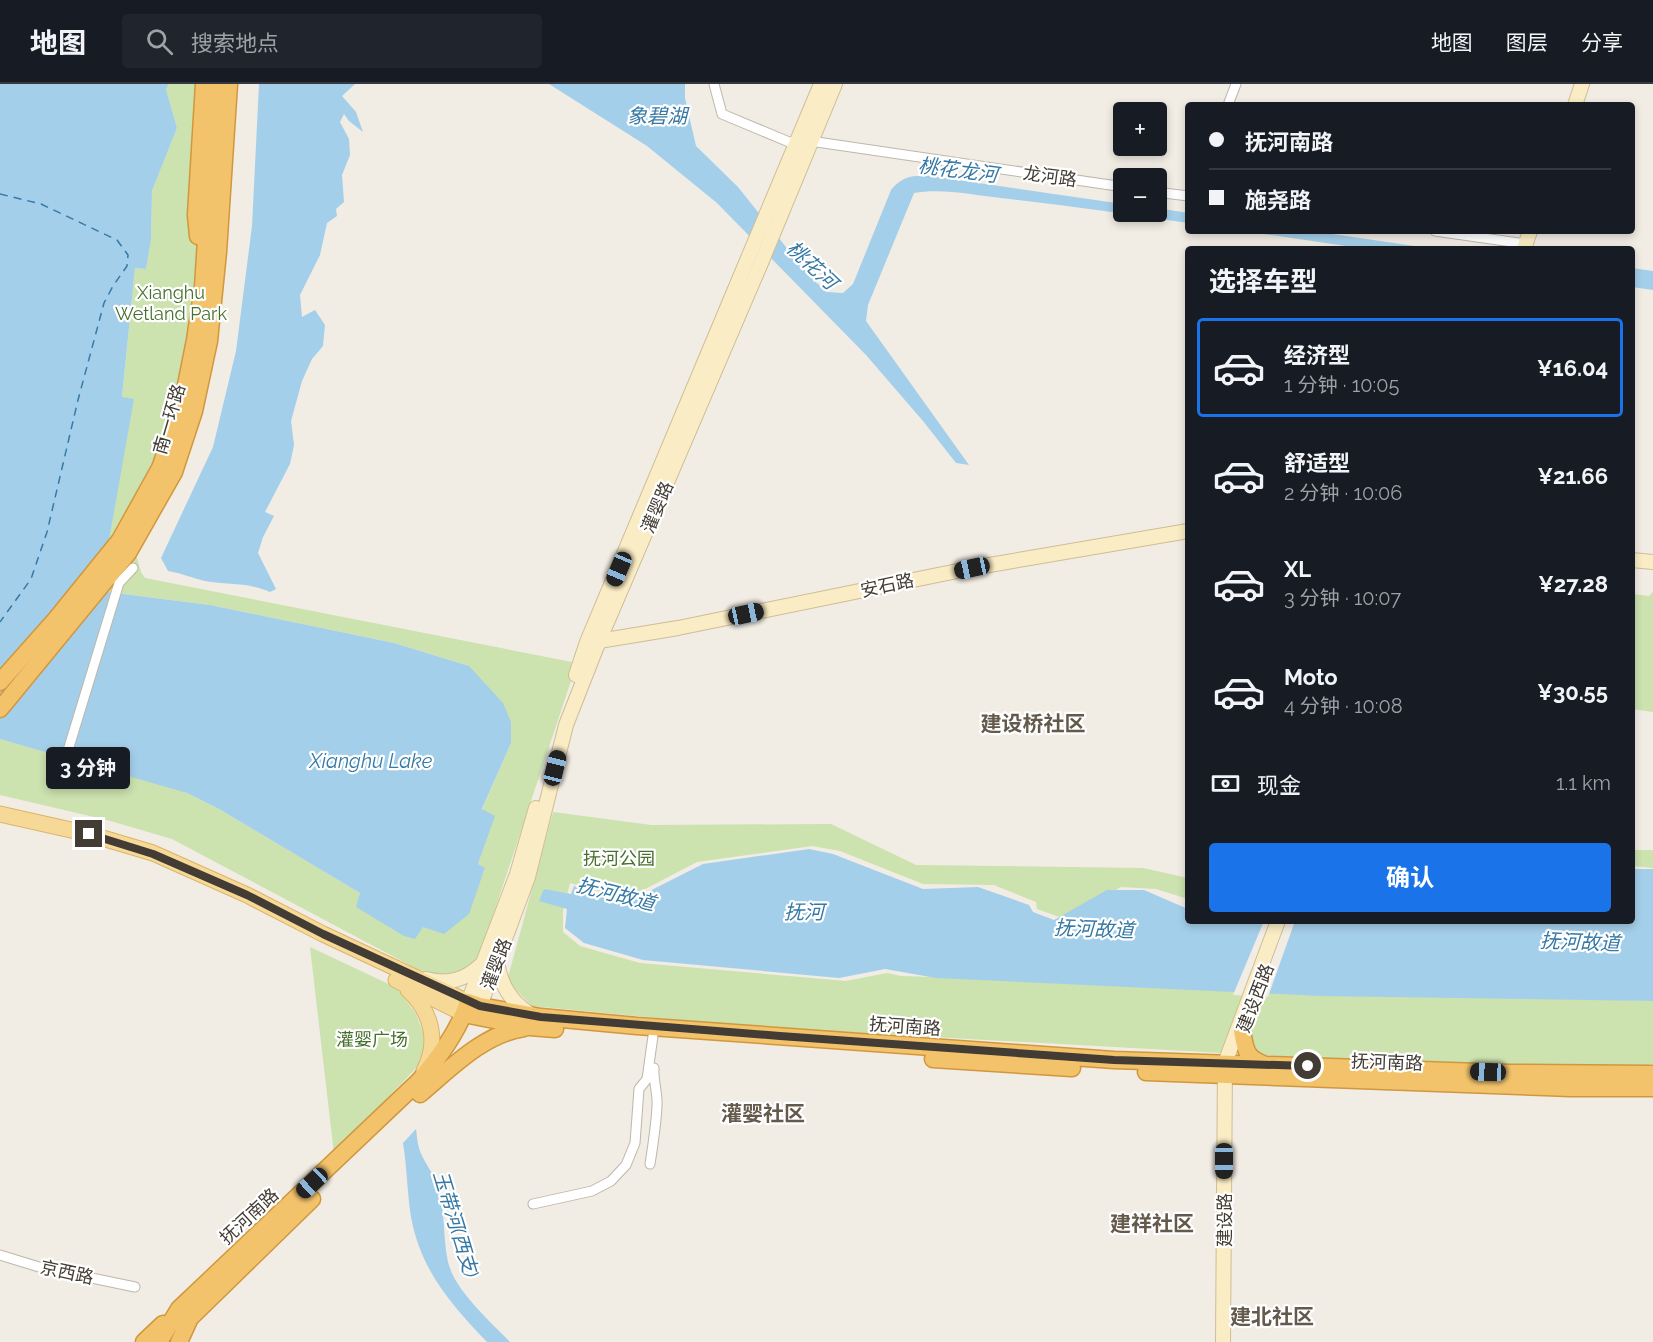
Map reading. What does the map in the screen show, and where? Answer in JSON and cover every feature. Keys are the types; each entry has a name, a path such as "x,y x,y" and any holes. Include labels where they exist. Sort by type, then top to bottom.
{"highway":[{"path":"203,287 196,215 204,84"},
{"name":"南一环路","path":"0,682 56,619 120,540 160,468 181,410 203,287 216,84"},
{"name":"南一环路","path":"0,709 128,553 174,472 194,411 209,341 218,252 229,84"},
{"name":"抚河南路","path":"159,1342 179,1309 449,1061 472,1010 532,1021 655,1036 1012,1065 1228,1069 1263,1064 1522,1074 1653,1074"},
{"path":"419,1088 500,1034 532,1021"},
{"name":"抚河南路","path":"532,1021 637,1026 1228,1069 1600,1089 1653,1088"},
{"path":"1239,1029 1246,1051 1252,1060 1263,1064"},
{"name":"抚河南路","path":"179,1342 190,1318 419,1088"},
{"path":"144,1342 179,1309"}],"main road":[{"name":"灌婴路","path":"756,259 770,242 821,84"},
{"name":"灌婴路","path":"472,1010 490,962 519,866 559,722 756,259 761,227 835,84"},
{"path":"1570,102 1576,84"},
{"path":"1576,102 1582,84"},
{"name":"安石路","path":"593,642 678,628 972,568 1185,532"},
{"path":"1635,560 1653,562"},
{"path":"0,814 89,834 153,854 247,895 402,977 457,981 490,962 510,996 532,1021"},
{"path":"0,821 84,840 151,861 246,902 472,1010"},
{"name":"建设西路","path":"1228,1069 1239,1029 1277,924"},
{"name":"建设西路","path":"1239,1029 1283,924"},
{"path":"402,977 430,1022 433,1037 419,1088"},
{"name":"建设路","path":"1223,1342 1228,1069"}],"street":[{"name":"龙河路","path":"714,84 722,114 789,142 804,141 1113,185"},
{"path":"1229,102 1236,84"},
{"path":"1167,193 1185,196"},
{"path":"1462,234 1524,241"},
{"path":"62,770 119,583 133,568"},
{"path":"650,1164 658,1105 653,1079 655,1036"},
{"path":"533,1204 592,1191 611,1180 626,1165 635,1143 639,1089 647,1079 655,1036"},
{"name":"京西路","path":"0,1255 39,1267 135,1287"}],"green space":[{"name":"Xianghu Wetland Park","path":"169,84 225,84 212,291 131,537 141,572 145,578 577,663 478,960 463,971 442,975 417,969 172,839 107,820 0,795 0,739 169,787 219,809 360,893 357,907 423,927 479,884 485,869 478,864 494,816 482,810 511,743 469,666 394,643 210,605 100,591 133,399 122,398 135,268 146,269 151,240 152,191 177,128 166,89"},
{"path":"1653,592 1653,712 1635,709 1635,594 1649,596"},
{"name":"抚河公园","path":"553,812 651,825 831,824 916,865 1143,868 1185,877 1185,898 1156,889 1121,887 1065,919 1037,909 1036,902 994,885 923,884 840,851 812,846 697,862 626,899 570,883 563,911 563,932 580,946 640,963 846,981 887,973 901,976 1653,1001 1653,1064 1626,1067 1350,1060 751,1027 532,1006 507,981"},
{"path":"1635,850 1653,850 1653,868 1635,866"},
{"name":"灌婴广场","path":"310,947 397,988 416,1014 423,1032 424,1046 420,1064 334,1154"}],"water":[{"name":"Xianghu Lake","path":"0,84 169,84 166,89 177,128 152,191 151,240 146,269 135,268 122,397 134,399 100,591 210,605 394,643 469,666 503,703 511,722 511,743 482,809 495,816 478,864 485,868 469,914 444,934 423,927 415,939 404,936 356,907 360,893 219,809 187,793 0,739"},
{"path":"259,84 355,84 342,96 356,112 363,132 344,114 340,122 349,139 350,155 342,175 344,202 336,209 337,216 327,223 320,255 300,295 302,317 315,310 325,325 323,346 312,359 302,381 291,421 294,445 290,464 265,512 274,516 258,553 276,589 270,592 246,585 205,581 168,571 161,558 213,447 236,351 252,226"},
{"name":"象碧湖","path":"549,84 685,84 685,98 696,146 738,187 810,277 827,292 843,293 853,284 891,190 899,182 913,176 930,176 1113,203 1113,213 958,192 914,193 868,305 866,321 969,465 956,463 866,355 717,203 647,146"},
{"path":"1167,210 1185,213 1185,223 1167,220"},
{"path":"1264,234 1332,234 1414,246 1346,246"},
{"path":"1635,268 1653,271 1653,290 1635,287"},
{"name":"抚河","path":"809,849 833,854 923,889 978,887 1029,905 1033,912 1054,920 1107,890 1144,890 1185,908 1185,924 1635,924 1635,869 1653,869 1653,1001 1321,996 936,978 885,969 839,978 643,960 584,943 565,928 567,909 539,901 544,889 571,894 574,886 626,903 703,864"},
{"path":"416,1129 421,1153 439,1189 446,1253 452,1273 465,1295 510,1342 487,1342 450,1300 422,1254 411,1217 403,1143"}],"pier":[{"path":"1263,924 1294,924 1268,997 1233,995"}],"ferry route":[{"path":"0,194 41,204 117,240 128,255 127,266 104,303 78,400 47,532 31,579 0,622"}],"district":[{"name":"建设桥社区","path":"1033,723"},
{"name":"灌婴社区","path":"763,1113"},
{"name":"建祥社区","path":"1152,1223"},
{"name":"建北社区","path":"1272,1316"}],"route":[{"path":"89,834 153,854 247,895 323,934 480,1006 541,1017 637,1026 1114,1060 1308,1066"}],"water label":[{"name":"桃花龙河","path":"958,170"},
{"name":"桃花河","path":"812,265"},
{"name":"抚河故道","path":"616,894"},
{"name":"抚河故道","path":"1094,929"},
{"name":"抚河故道","path":"1580,942"},
{"name":"玉带河(西支)","path":"456,1224"}]}
